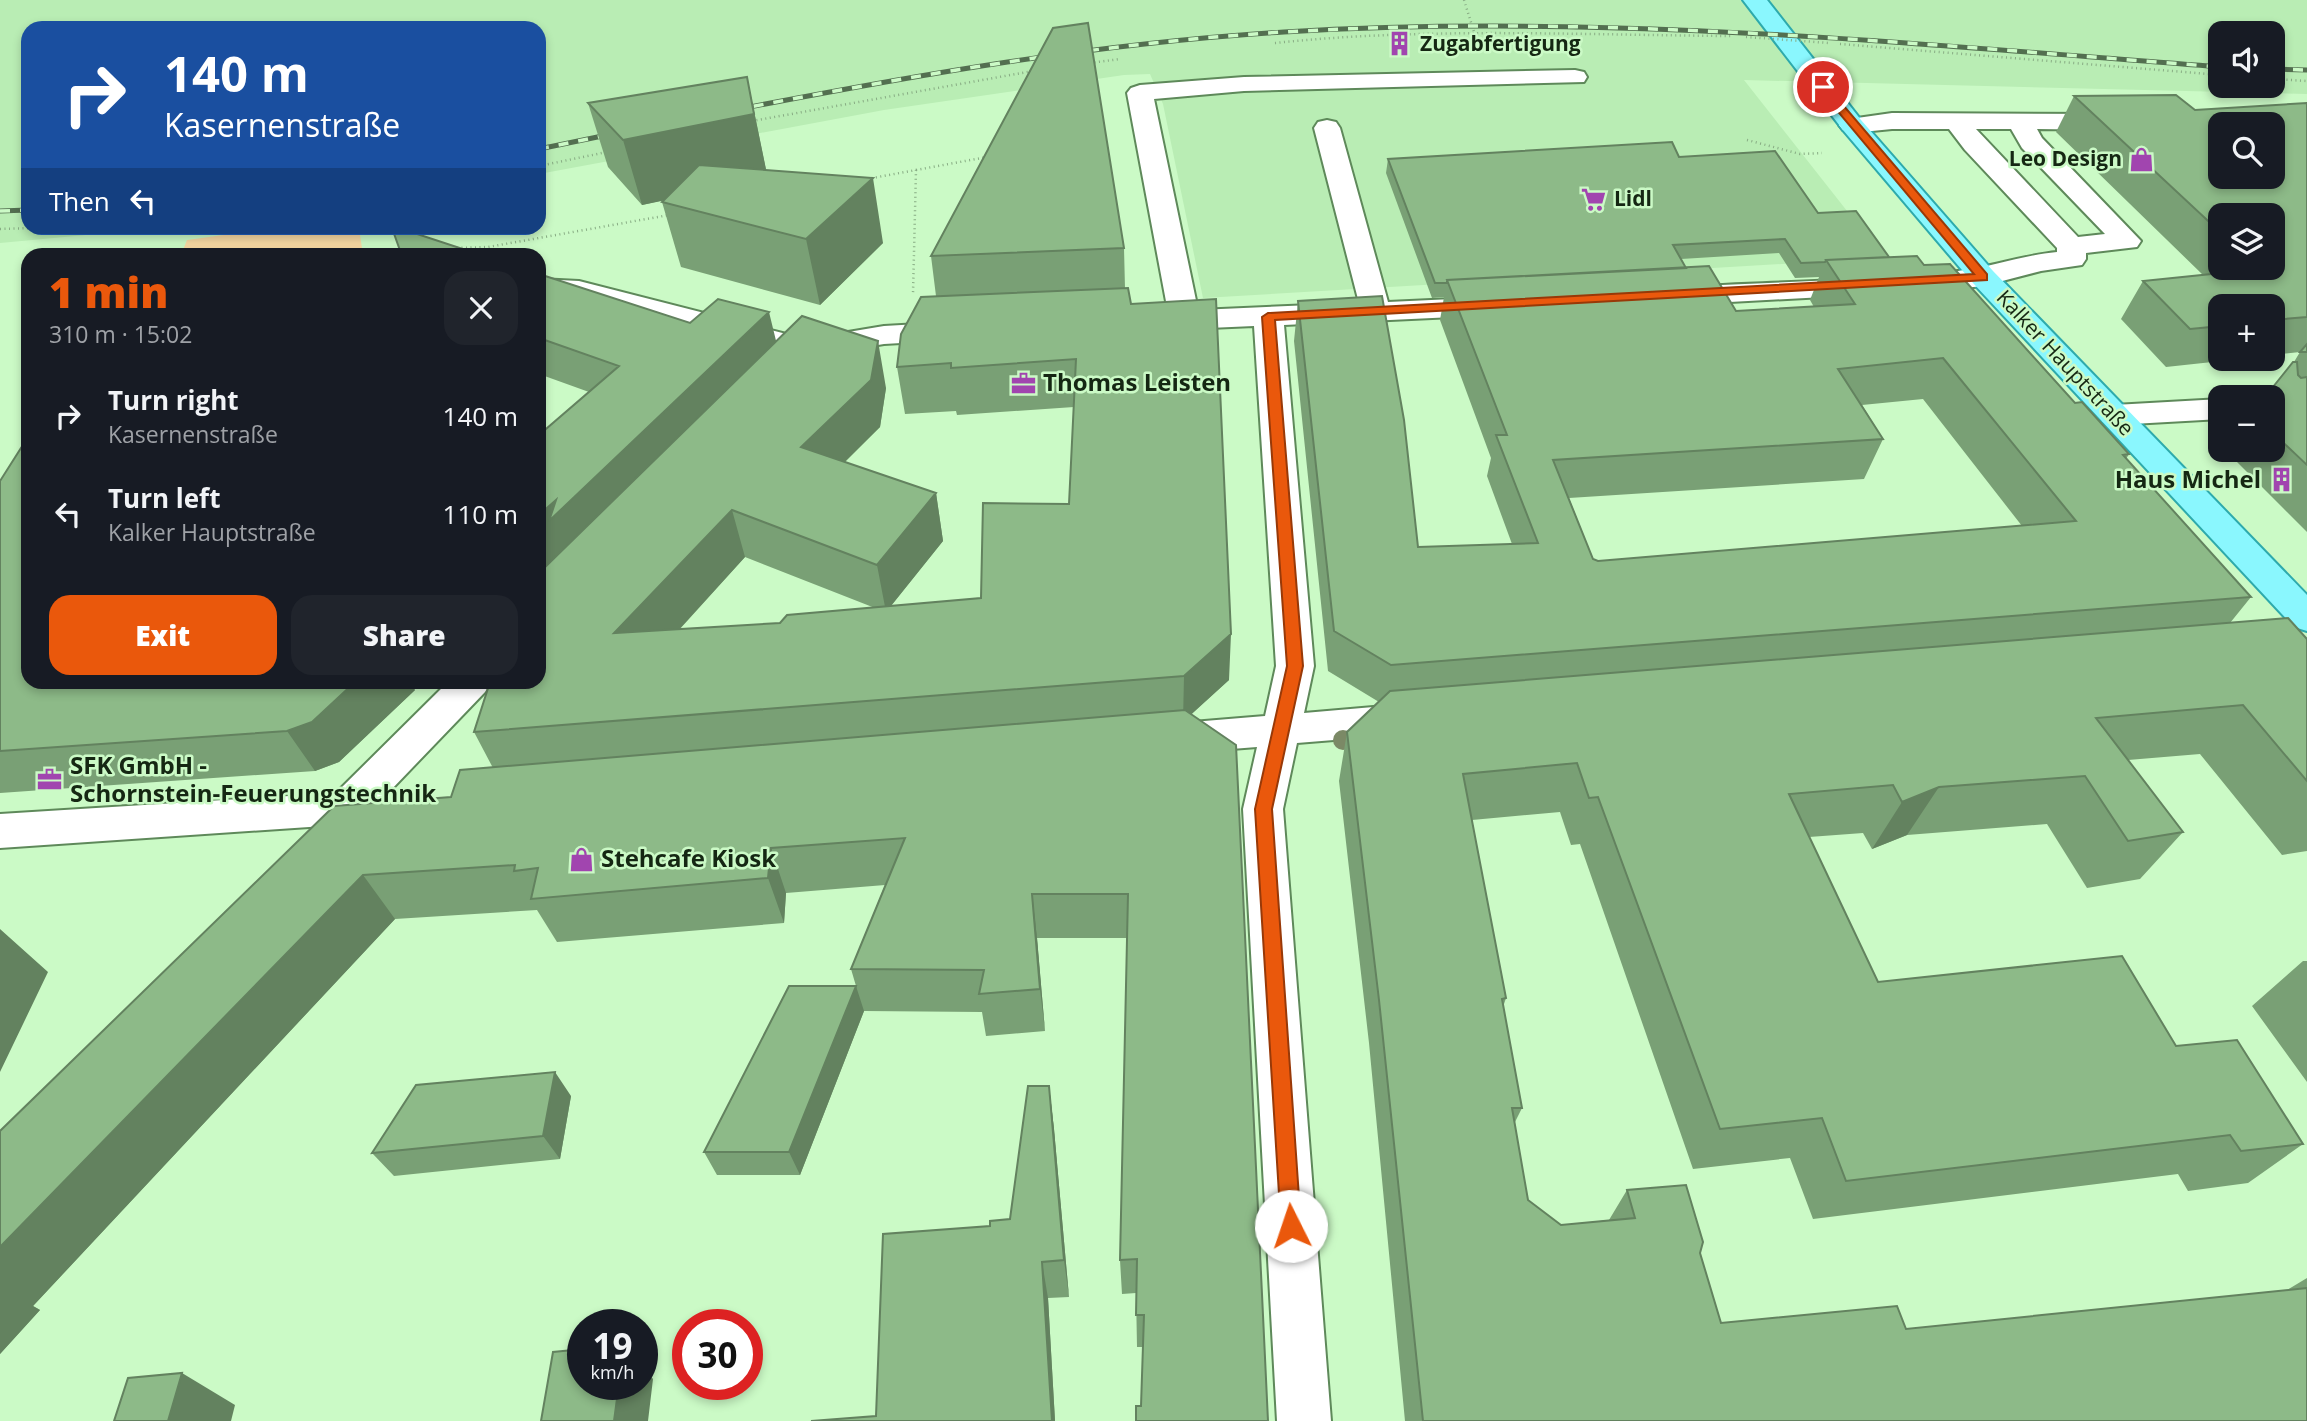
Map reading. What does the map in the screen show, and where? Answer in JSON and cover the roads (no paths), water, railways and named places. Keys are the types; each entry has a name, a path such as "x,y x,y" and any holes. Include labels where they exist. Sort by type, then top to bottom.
{"main road":[{"name":"Kalker Hauptstraße","path":"1755,0 1852,124 1983,277 2114,415 2303,637"}],"street":[{"path":"1185,320 1140,93 1244,84 1575,78"},
{"path":"1852,124 1892,121 2132,122"},
{"path":"1650,298 1983,277 2031,265 2072,259 2071,246 1974,144 1957,122"},
{"path":"2020,122 2031,142 2127,241 2071,246"},
{"path":"1327,128 1339,162 1377,313"},
{"path":"546,288 579,290 806,348 884,335 980,330"},
{"path":"1130,323 1527,304"},
{"path":"1268,317 1295,666 1263,809 1304,1421"},
{"path":"776,378 806,348"},
{"path":"2114,415 2208,410"},
{"path":"306,848 465,689"},
{"path":"1129,743 1448,716"},
{"path":"0,831 414,803"}],"railway":[{"path":"734,110 939,73 1076,52 1214,37 1402,27 1519,26 1753,33 2208,66"},
{"path":"2285,69 2307,70"},
{"path":"546,148 617,133"},
{"path":"0,211 21,210"}],"place":[{"name":"Zugabfertigung","path":"1400,44"},
{"name":"Leo Design","path":"2142,159"},
{"name":"Lidl","path":"1594,199"},
{"name":"Thomas Leisten","path":"1023,383"},
{"name":"Haus Michel","path":"2281,480"},
{"name":"SFK GmbH - Schornstein-Feuerungstechnik","path":"50,780"},
{"name":"Stehcafe Kiosk","path":"581,859"}]}
